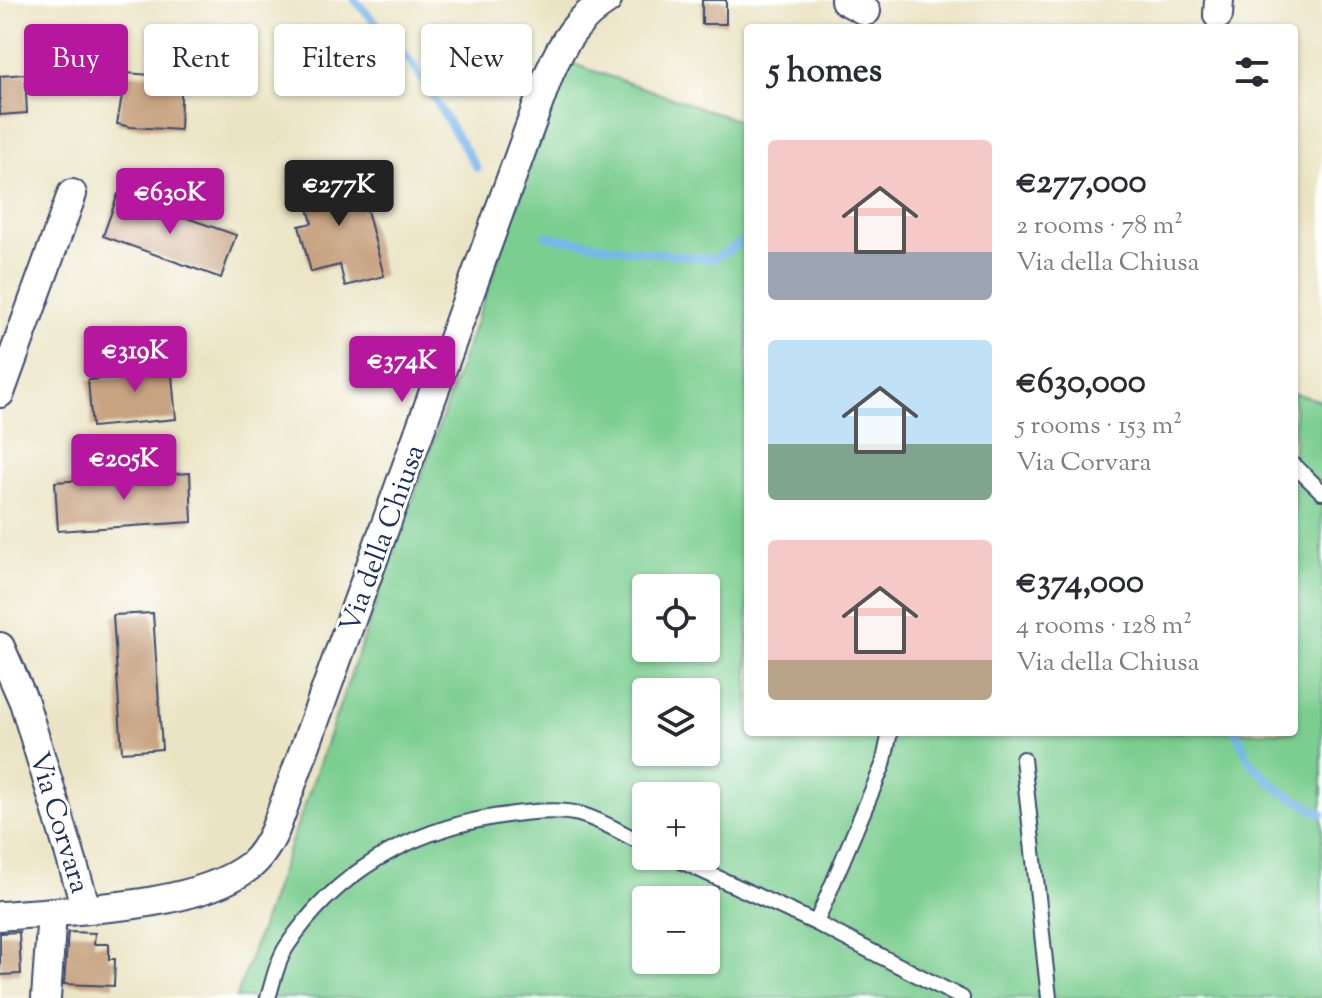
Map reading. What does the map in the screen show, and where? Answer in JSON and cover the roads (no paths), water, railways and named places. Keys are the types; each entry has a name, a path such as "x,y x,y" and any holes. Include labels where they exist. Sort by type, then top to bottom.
{"street":[{"name":"Via della Chiusa","path":"86,908 158,899 195,891 227,879 253,863 275,830 557,54 576,25 607,0"},
{"path":"0,393 14,318 72,194"},
{"name":"Via Corvara","path":"0,647 29,719 86,908"},
{"path":"0,711 29,719"},
{"path":"0,916 86,908"},
{"path":"46,998 52,912"}],"lane":[{"path":"1298,469 1322,492"},
{"path":"816,923 883,765 889,736"},
{"path":"1023,759 1049,998"},
{"path":"268,998 285,949 358,869 393,849 468,821 523,812 578,814 632,839"},
{"path":"701,870 816,923 962,998"}],"waterway":[{"path":"355,0 412,63 477,168"},
{"path":"546,236 630,250 714,259 744,240"},
{"path":"1238,736 1251,763 1278,789 1322,814"}]}
